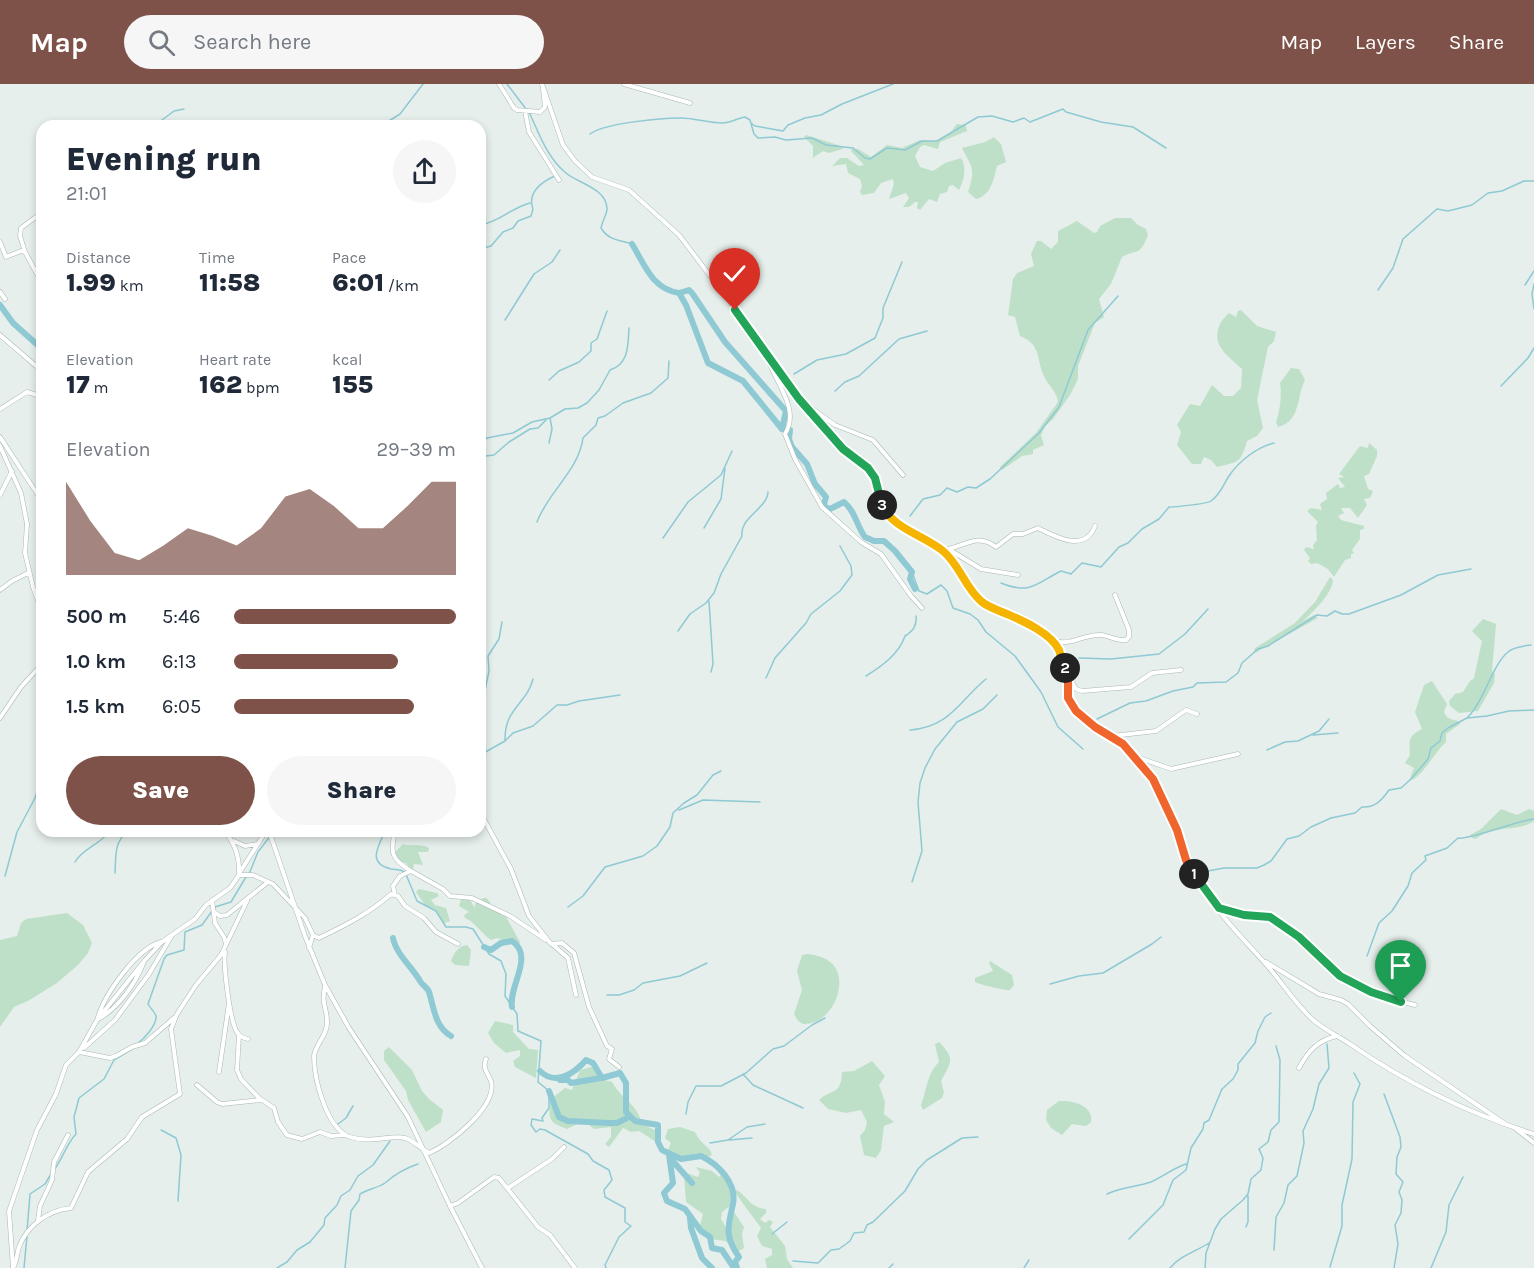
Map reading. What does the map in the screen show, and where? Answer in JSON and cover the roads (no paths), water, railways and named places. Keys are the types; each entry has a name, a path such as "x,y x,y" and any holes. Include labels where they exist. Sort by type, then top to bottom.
{"street":[{"path":"499,84 514,108 534,113 544,110 542,85"},
{"path":"624,84 690,103"},
{"path":"542,85 563,145 575,161 592,177 629,190 679,235 765,349 779,374 799,399 843,449 868,468 875,478 882,508 890,518 941,550 951,559 971,591 983,602 1022,620 1052,640 1065,644 1101,635 1126,640 1129,637 1129,630 1115,595"},
{"path":"525,111 529,132 559,180"},
{"path":"36,217 21,228 20,236 25,252 36,272"},
{"path":"0,242 6,257 21,251 25,252"},
{"path":"0,292 5,299"},
{"path":"0,335 36,366"},
{"path":"765,349 771,370 790,406 790,426 785,434 786,439 822,507 861,542 881,554 922,608"},
{"path":"0,409 27,392 36,395"},
{"path":"799,399 830,422 873,440 903,475"},
{"path":"0,436 36,492"},
{"path":"0,446 12,470 26,514 24,547 36,594"},
{"path":"0,495 12,470"},
{"path":"941,550 972,540 990,542 996,547 1012,534 1023,534 1038,528 1061,538 1079,541 1089,537 1095,526"},
{"path":"949,549 981,569 1018,575"},
{"path":"0,590 29,573"},
{"path":"1052,640 1076,689 1082,691 1131,687 1152,673 1181,670"},
{"path":"0,718 21,687 36,671"},
{"path":"1068,674 1068,698 1076,711 1123,744 1153,779 1177,830 1186,860 1212,901 1230,926 1296,1004 1314,1021 1406,1081 1466,1110 1534,1134"},
{"path":"1111,736 1156,731 1186,710 1197,714"},
{"path":"1133,755 1171,769 1238,754"},
{"path":"486,823 511,869 529,916 567,958 576,995"},
{"path":"97,1020 162,942 195,919 212,900 230,888 263,837"},
{"path":"269,837 309,948 325,985 343,1019 408,1117 482,1268"},
{"path":"393,837 392,854 396,860 411,871 443,889 450,896 465,895 510,916 552,944 562,943 574,953 589,1007 607,1046 612,1049 609,1059 619,1067"},
{"path":"231,839 245,846 259,844"},
{"path":"231,839 240,861 240,874"},
{"path":"411,871 400,876 393,886 396,896 405,906 424,918 436,932 458,944"},
{"path":"240,874 253,875 268,882 283,894 305,918 313,935 319,938 362,915 391,894 396,896"},
{"path":"214,912 220,916 227,915 268,882"},
{"path":"212,900 215,923 226,945 224,961 235,1029 239,1035 248,1039"},
{"path":"13,1268 20,1245 38,1221 47,1214 71,1208 88,1172 127,1139 142,1117 180,1094 171,1029 177,1014 196,985 221,955 247,901"},
{"path":"1212,901 1219,908 1231,912 1270,917 1299,937 1340,976 1387,998 1415,1005"},
{"path":"13,1268 9,1211 37,1130 56,1094 66,1065 116,1020 149,974 173,934"},
{"path":"309,948 313,935"},
{"path":"79,1052 105,1000 129,967 150,945 162,942"},
{"path":"1258,957 1319,994 1348,1004 1405,1056 1508,1125"},
{"path":"325,985 322,1002 327,1023 314,1056 315,1079 333,1120 339,1130 346,1134 367,1140 406,1138 426,1152 437,1150 448,1143 483,1110 490,1097 491,1082 484,1068 486,1059"},
{"path":"219,1072 230,999"},
{"path":"79,1052 110,1058 116,1056 145,1043 177,1014"},
{"path":"239,1035 237,1070 241,1079 262,1100 274,1108 278,1122 287,1135 302,1139 321,1132 332,1136 346,1134"},
{"path":"1299,1068 1312,1048 1322,1041 1337,1036"},
{"path":"197,1085 222,1104 262,1100"},
{"path":"1514,1128 1534,1143"},
{"path":"38,1221 40,1206 52,1180 54,1162 68,1135"},
{"path":"508,1188 552,1159 564,1147"},
{"path":"450,1206 458,1203 494,1177 499,1178 528,1215 550,1235 575,1268"}],"waterway":[{"path":"390,120 400,114 423,84"},
{"path":"507,84 526,109"},
{"path":"751,123 755,126 783,131 788,125 821,115 893,84"},
{"path":"162,120 174,111 184,109"},
{"path":"590,134 607,127 648,120 681,118 722,123 745,117 750,120 754,134 758,138 775,137 786,140 812,138 826,145 853,148 865,158 870,159 887,148 905,150 922,141 937,141 978,117 992,116 1013,122 1024,118 1030,122 1063,109 1066,112 1101,122 1133,127 1166,148"},
{"path":"529,112 544,145 559,167 571,177 597,191 606,202 607,209 601,228 604,232 614,239 632,244"},
{"path":"486,247 491,246 503,232 513,228 518,221 531,216 532,198 536,189 555,176"},
{"path":"1378,290 1393,268 1403,239 1437,209 1448,211 1472,205 1488,193 1502,191 1524,181 1534,181"},
{"path":"486,223 530,203"},
{"path":"632,244 650,275 662,287 679,293 686,305 708,363 743,381 782,429"},
{"path":"505,320 534,274 552,262 560,250"},
{"path":"794,374 817,360 846,354 875,338 883,318 883,308 902,262"},
{"path":"1525,285 1534,271"},
{"path":"1534,284 1532,294 1534,309"},
{"path":"679,293 689,290 692,293 725,342 786,411 782,429 790,430 789,439 792,447 807,464 815,484 826,497 825,507 830,509 844,502 851,510 865,537 874,541 884,541 895,551 912,572 910,579 915,589"},
{"path":"910,516 923,499 940,495 947,488 957,492 968,487 976,488 990,479 1039,433 1059,407 1088,330 1118,296"},
{"path":"0,305 13,323 36,344"},
{"path":"549,380 559,371 579,362 591,351 591,343 597,339 607,311"},
{"path":"486,439 513,433 532,422 550,418 565,409 578,408 587,403 599,390 610,370 624,359 628,347 629,328"},
{"path":"835,391 845,382 859,376 899,339 927,331"},
{"path":"1501,386 1528,358 1534,348"},
{"path":"537,522 548,501 570,471 583,438 596,425 598,418 605,416 623,403 651,393 668,378 669,361"},
{"path":"549,443 552,429 550,418"},
{"path":"486,456 494,455 509,442 530,429 538,428 546,420"},
{"path":"1001,583 1026,588 1061,571 1071,574 1082,563 1101,567 1119,547 1128,543 1142,529 1159,519 1169,507 1211,501 1243,460 1261,448 1274,443"},
{"path":"663,538 688,502 721,475 732,451"},
{"path":"704,528 721,499 725,468"},
{"path":"678,631 690,614 706,603 714,593 721,574 742,536 745,524 763,504 768,492"},
{"path":"766,678 775,658 806,623 811,614 840,591 852,575 851,566 840,546"},
{"path":"1097,719 1130,703 1146,701 1173,691 1193,687 1197,683 1226,682 1238,673 1242,663 1258,649 1268,646 1317,615 1327,616 1335,611 1349,614 1401,595 1438,575 1471,569"},
{"path":"912,572 919,591 927,594 941,585 947,591 953,608 970,614 978,620 986,632 1015,656 1041,692 1058,727 1083,749"},
{"path":"709,601 713,664 711,672"},
{"path":"1079,658 1111,659 1159,654 1185,634 1208,609"},
{"path":"866,676 894,654 905,636 914,628 916,616"},
{"path":"486,686 489,671 488,656 499,639 502,622"},
{"path":"1467,718 1479,702 1502,658 1513,649 1531,645"},
{"path":"486,752 505,741 508,721 526,695 533,679"},
{"path":"910,730 924,728 945,718 986,679"},
{"path":"505,741 513,733 533,726 557,705 620,695"},
{"path":"912,882 922,851 918,802 920,783 925,768 935,749 957,722 983,709 997,695"},
{"path":"1208,871 1224,868 1257,868 1271,861 1287,839 1299,836 1311,827 1331,818 1355,813 1362,807 1374,805 1389,790 1401,788 1411,779 1428,759 1431,748 1440,741 1442,733 1467,718 1509,711 1534,710"},
{"path":"1267,750 1285,742 1298,741 1319,731 1329,719"},
{"path":"1313,735 1338,733"},
{"path":"568,907 583,896 605,867 643,856 657,846 670,827 673,813 697,795 713,775 721,771"},
{"path":"5,876 17,832 36,795"},
{"path":"679,810 703,800 760,802"},
{"path":"1367,956 1379,923 1392,911 1408,886 1412,873 1426,860 1425,856 1447,848 1458,838 1534,819"},
{"path":"75,862 78,857 104,837"},
{"path":"115,873 118,845 122,837"},
{"path":"249,874 258,852 269,837"},
{"path":"383,837 376,853 379,863 405,872 417,901 436,911 446,927 473,929 489,954 501,961 506,974 505,996 517,1014 518,1031 541,1041 538,1082 549,1091 549,1108 542,1118 543,1121 532,1119 531,1125 536,1132 540,1129 545,1130 588,1154 593,1161 609,1170 612,1180 604,1190 605,1197 625,1208 625,1222 631,1226 619,1237 605,1265 606,1268"},
{"path":"215,907 231,902 246,877"},
{"path":"137,1044 150,1032 156,1020 148,1004 164,959 167,955 184,950 185,932 202,925 212,911"},
{"path":"1050,984 1079,976 1103,973 1161,937"},
{"path":"393,938 401,955 428,991 438,1022 451,1036"},
{"path":"484,947 491,950 501,943 512,941 518,947 521,963 512,1007"},
{"path":"607,995 619,995 634,990 643,983 680,976 707,963"},
{"path":"1129,1239 1163,1205 1173,1180 1186,1170 1191,1148 1203,1129 1204,1123 1209,1120 1222,1089 1233,1079 1238,1070 1238,1064 1255,1043 1265,1017 1271,1013"},
{"path":"686,1114 688,1102 696,1086 721,1086 746,1073 773,1049 784,1046 825,1018"},
{"path":"1274,1250 1276,1217 1284,1203 1288,1185 1297,1176 1304,1143 1303,1131 1313,1109 1319,1084 1329,1068 1327,1044"},
{"path":"1205,1268 1206,1253 1215,1229 1221,1219 1248,1194 1251,1179 1261,1170 1263,1158 1259,1149 1268,1142 1271,1130 1279,1122 1280,1060 1276,1046"},
{"path":"54,1170 76,1134 74,1117 79,1098 104,1079 114,1060 132,1049"},
{"path":"540,1071 552,1078 558,1078 570,1074 586,1060 593,1063 602,1078 620,1073 626,1083 626,1112 635,1121 658,1125 658,1142 662,1150 681,1159 701,1156 720,1169 732,1189 733,1204 728,1231 731,1243 739,1257 735,1262 737,1268"},
{"path":"1330,1267 1342,1226 1342,1205 1352,1159 1353,1102 1360,1084 1354,1073"},
{"path":"743,1074 753,1085 803,1108"},
{"path":"560,1080 568,1080 571,1083 601,1078"},
{"path":"549,1091 559,1117 568,1121 617,1123 629,1117"},
{"path":"1384,1094 1400,1137 1401,1147 1397,1157 1396,1174 1403,1182 1399,1192 1402,1200 1401,1213 1395,1225 1398,1244 1394,1268"},
{"path":"338,1124 346,1118 353,1106"},
{"path":"710,1143 728,1140 747,1127 765,1124"},
{"path":"161,1130 176,1138 181,1155 178,1201"},
{"path":"793,1261 818,1263 831,1250 839,1249 850,1241 854,1233 864,1232 867,1225 905,1191 918,1169 927,1160 962,1138 978,1137"},
{"path":"729,1140 752,1138"},
{"path":"277,1268 310,1242 324,1225 325,1218 337,1205 341,1196 350,1190 358,1176 373,1165 390,1141"},
{"path":"669,1155 673,1183 664,1193 667,1201 685,1209 701,1231 710,1237 712,1248 722,1250 734,1268"},
{"path":"671,1159 692,1183"},
{"path":"345,1268 351,1211 359,1200 360,1194 418,1164"},
{"path":"1107,1194 1151,1182 1186,1164"},
{"path":"27,1231 30,1194 45,1184 51,1174"},
{"path":"1431,1268 1446,1232 1449,1205 1463,1177"},
{"path":"1246,1227 1248,1196"},
{"path":"690,1218 691,1228 702,1258 712,1268"},
{"path":"772,1234 787,1222"},
{"path":"24,1268 27,1236"},
{"path":"1170,1268 1183,1257 1209,1243"},
{"path":"1024,1268 1029,1260"},
{"path":"889,1268 893,1264"}]}
